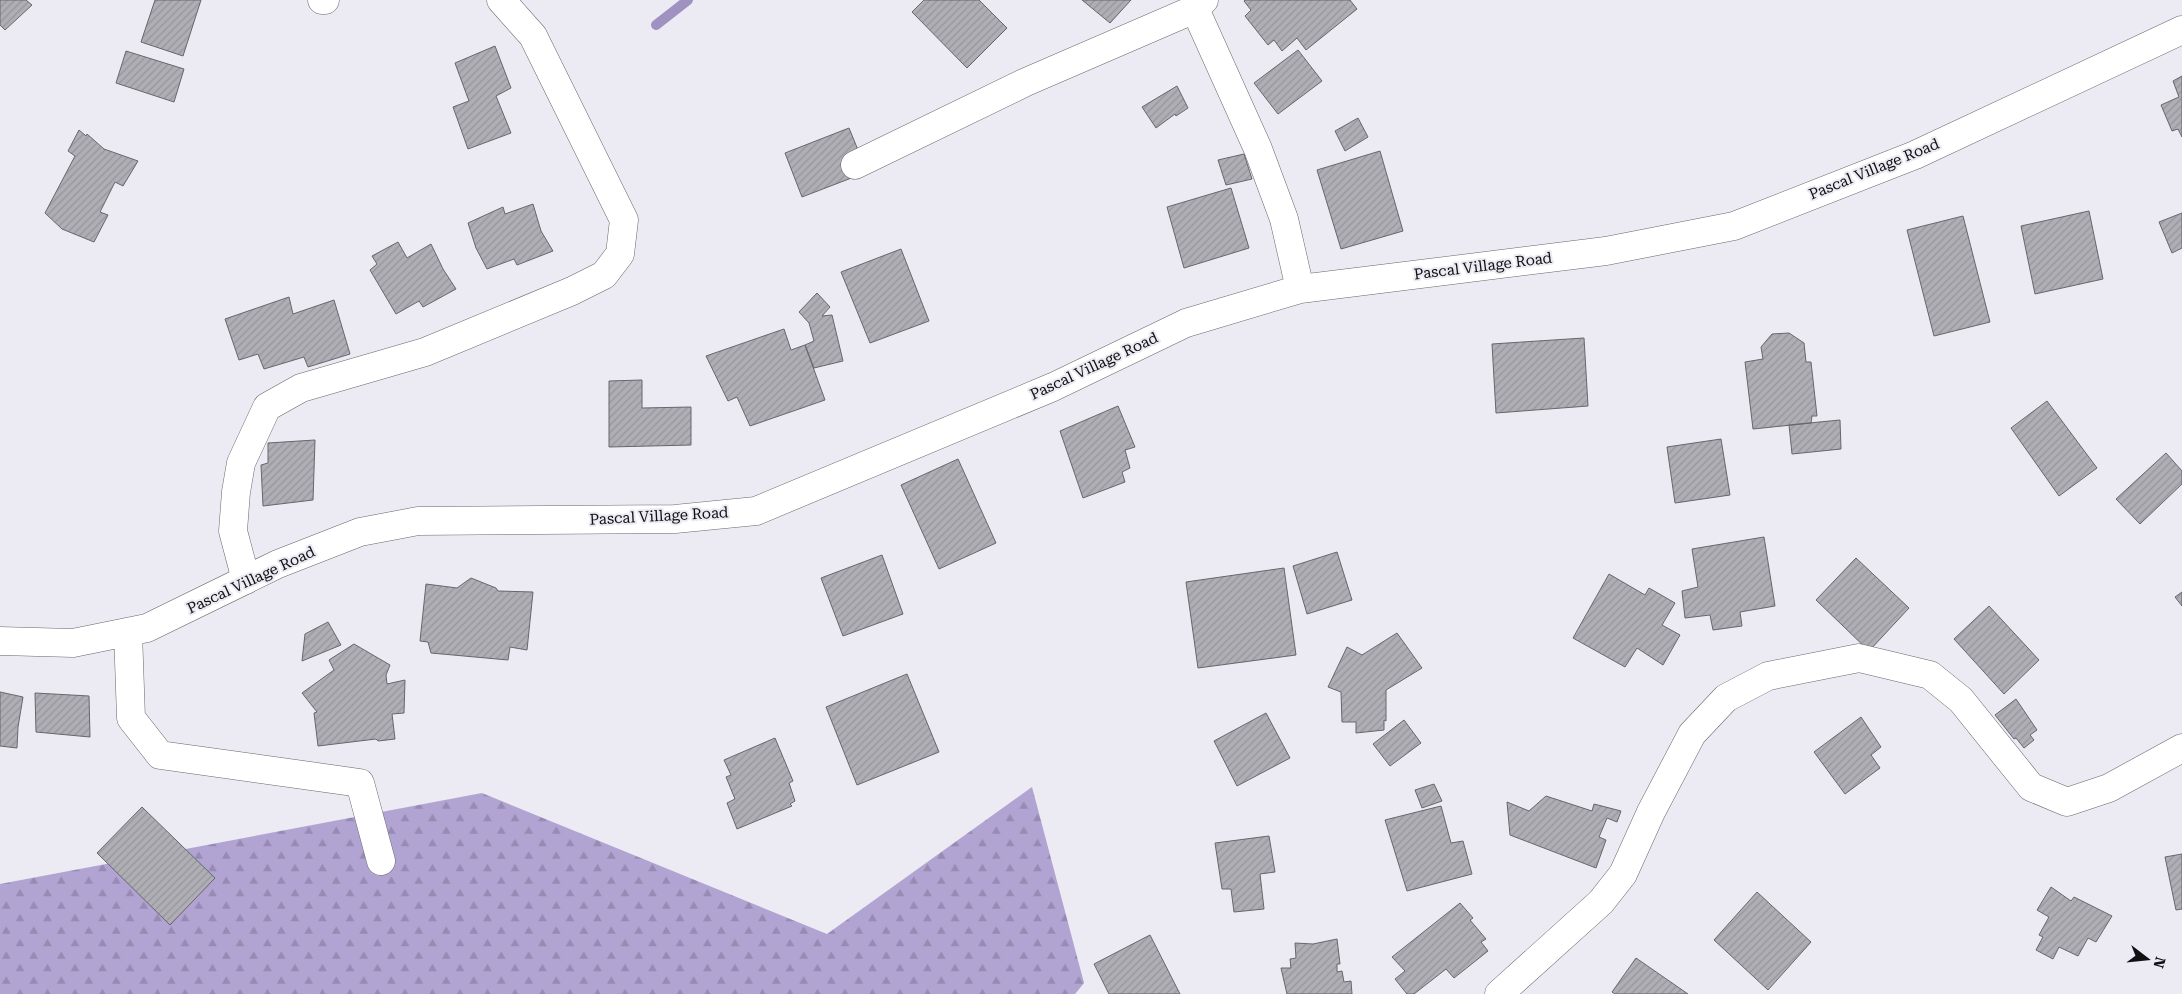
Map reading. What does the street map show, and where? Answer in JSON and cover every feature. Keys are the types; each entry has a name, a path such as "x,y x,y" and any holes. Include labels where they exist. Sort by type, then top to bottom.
{"street":[{"path":"246,580 233,530 236,492 241,463 267,407 301,388 425,352 572,292 604,275 620,254 624,220 534,36 501,0"},
{"path":"854,165 1026,82 1200,4 1284,219 1300,289"},
{"name":"Pascal Village Road","path":"0,641 73,643 147,628 278,564 360,532 418,521 675,519 756,511 1053,387 1186,323 1300,289 1606,251 1734,226 1915,155 2182,30"},
{"path":"128,632 131,718 160,755 360,783 381,861"},
{"path":"1499,994 1601,902 1623,874 1651,812 1692,734 1726,698 1768,676 1859,658 1889,663 1930,675 1961,700 2031,787 2067,802 2110,788 2182,748"}],"green space":[{"path":"1032,787 1084,983 1075,994 0,994 0,884 482,793 827,934"}],"building":[{"path":"0,0 26,0 32,5 5,30 0,25"},
{"path":"155,0 201,0 183,56 141,42"},
{"path":"924,0 979,0 1007,28 967,68 912,12"},
{"path":"1082,0 1131,0 1110,23"},
{"path":"1245,0 1350,0 1357,9 1306,50 1297,38 1282,51 1274,40 1268,45 1245,16 1251,10"},
{"path":"495,46 511,88 496,96 511,133 468,149 453,107 469,101 455,63"},
{"path":"1298,50 1322,81 1278,114 1254,83"},
{"path":"126,51 184,69 174,102 116,83"},
{"path":"2182,76 2182,137 2178,129 2172,131 2161,105 2179,97 2173,81"},
{"path":"1177,86 1188,108 1176,116 1175,114 1156,128 1142,107"},
{"path":"1358,118 1368,137 1345,151 1335,131"},
{"path":"849,128 867,172 802,197 785,153"},
{"path":"79,130 86,136 87,134 104,149 138,161 123,186 115,182 100,212 108,215 94,242 62,229 45,213 75,156 68,151"},
{"path":"1380,151 1403,231 1341,249 1317,170"},
{"path":"1244,154 1252,179 1226,185 1218,160"},
{"path":"1231,188 1249,248 1184,268 1167,207"},
{"path":"533,204 541,231 553,251 517,265 514,259 487,269 476,248 468,223 503,207 505,214"},
{"path":"2089,211 2103,279 2035,294 2021,226"},
{"path":"2182,213 2182,248 2172,253 2159,222"},
{"path":"1963,216 1990,322 1934,336 1907,230"},
{"path":"398,242 407,258 431,244 443,269 456,289 423,307 419,301 396,314 370,270 377,264 372,256"},
{"path":"901,249 929,321 870,343 841,272"},
{"path":"817,293 830,307 822,316 832,315 843,361 814,368 805,345 814,341 809,323 799,312"},
{"path":"289,297 293,314 334,300 350,354 308,367 304,357 264,369 258,354 239,360 225,319"},
{"path":"784,329 791,350 805,345 825,400 750,426 737,397 728,401 706,356"},
{"path":"1789,333 1804,343 1806,362 1811,362 1817,416 1812,416 1811,423 1753,429 1745,362 1763,359 1761,347 1772,334"},
{"path":"1584,338 1588,406 1496,413 1492,344"},
{"path":"642,380 642,408 691,407 691,445 609,447 609,381"},
{"path":"2047,401 2097,468 2059,496 2011,428"},
{"path":"1118,406 1135,447 1125,450 1130,468 1122,472 1125,482 1083,498 1060,431"},
{"path":"1840,420 1841,449 1792,454 1789,425"},
{"path":"1721,439 1730,495 1675,503 1667,447"},
{"path":"315,440 313,500 263,506 261,465 268,463 268,443"},
{"path":"2166,453 2182,471 2182,484 2140,524 2116,499"},
{"path":"958,459 996,543 939,569 901,485"},
{"path":"1764,537 1775,606 1740,612 1742,626 1713,630 1710,615 1685,618 1682,591 1698,587 1692,549"},
{"path":"1337,552 1352,600 1307,614 1293,566"},
{"path":"882,555 903,614 843,636 821,578"},
{"path":"1856,558 1909,608 1869,651 1816,600"},
{"path":"1284,568 1296,655 1198,668 1186,582"},
{"path":"1609,574 1645,595 1649,588 1675,603 1662,625 1680,635 1663,665 1637,648 1625,667 1573,638"},
{"path":"471,578 496,588 498,591 533,592 527,650 510,647 508,660 431,653 428,642 420,641 426,584 457,588"},
{"path":"2182,592 2182,606 2175,597"},
{"path":"1989,606 2039,660 2004,694 1954,639"},
{"path":"328,622 341,645 302,661 305,634"},
{"path":"1397,633 1422,668 1386,690 1386,721 1384,720 1384,730 1356,733 1356,722 1342,722 1341,692 1328,687 1347,647 1362,655"},
{"path":"354,644 390,665 386,675 387,684 405,680 404,713 392,714 395,739 378,741 376,739 318,746 314,713 317,712 302,693 334,670 329,660"},
{"path":"907,674 939,752 857,785 826,707"},
{"path":"0,692 23,697 17,748 0,746"},
{"path":"35,693 89,696 90,737 36,732"},
{"path":"2016,699 2037,730 2030,735 2034,740 2024,748 2016,738 2014,739 1995,715"},
{"path":"1266,713 1290,758 1237,786 1214,741"},
{"path":"1861,717 1881,747 1871,755 1880,768 1845,794 1814,752"},
{"path":"1404,720 1421,743 1390,766 1373,744"},
{"path":"775,738 793,781 789,783 795,801 790,804 792,806 737,829 727,803 735,799 726,777 731,775 724,760"},
{"path":"1434,784 1442,801 1422,808 1415,790"},
{"path":"1546,796 1592,811 1594,804 1621,811 1617,822 1607,818 1599,837 1606,840 1596,868 1510,835 1507,802 1529,811"},
{"path":"1441,806 1451,843 1463,841 1472,874 1407,891 1385,820"},
{"path":"142,807 215,878 170,925 97,853"},
{"path":"1269,836 1275,872 1260,874 1264,909 1234,912 1231,889 1222,889 1215,843"},
{"path":"2182,854 2182,909 2176,910 2165,857"},
{"path":"2051,887 2071,901 2074,897 2112,916 2096,942 2088,938 2078,956 2059,947 2053,959 2036,950 2043,937 2039,935 2049,917 2037,910"},
{"path":"1757,892 1811,942 1768,990 1714,940"},
{"path":"1460,903 1473,918 1470,920 1486,939 1481,942 1488,951 1454,978 1446,969 1414,994 1407,994 1395,979 1405,971 1392,957"},
{"path":"1150,935 1180,994 1109,994 1094,964"},
{"path":"1337,939 1340,964 1337,964 1337,972 1342,971 1344,982 1351,981 1352,994 1287,994 1281,968 1291,968 1290,959 1296,958 1295,943 1313,944"},
{"path":"1636,958 1688,994 1615,994 1612,992"}],"waterway":[{"path":"656,25 688,0"}]}
